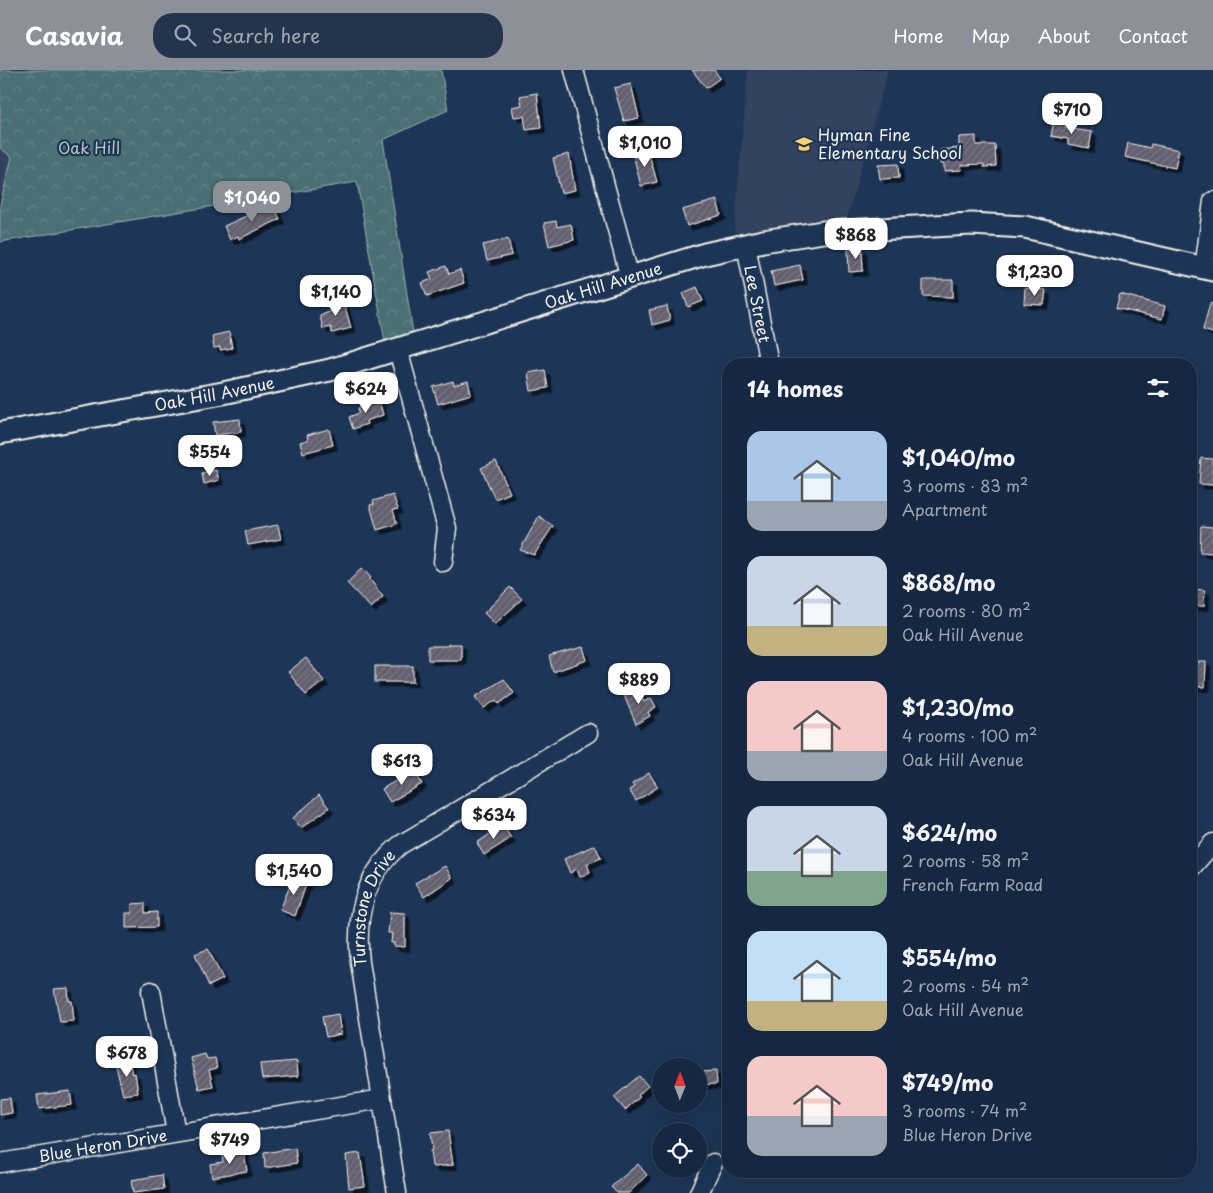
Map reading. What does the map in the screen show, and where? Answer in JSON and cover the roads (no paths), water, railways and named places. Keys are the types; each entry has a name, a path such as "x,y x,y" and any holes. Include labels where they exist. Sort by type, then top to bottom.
{"main road":[{"name":"Oak Hill Avenue","path":"0,433 266,385 398,350 705,254 823,232 971,224 1025,226 1209,270"}],"street":[{"path":"574,70 630,278"},
{"path":"1209,270 1213,201"},
{"name":"Lee Street","path":"746,245 768,358"},
{"path":"398,350 447,528 443,562"},
{"name":"Turnstone Drive","path":"397,1193 358,943 360,909 371,881 379,866 400,845 588,732"},
{"path":"1197,861 1213,843"},
{"path":"151,991 176,1134"},
{"name":"Blue Heron Drive","path":"0,1163 382,1099"},
{"path":"699,1193 713,1164"}],"place":[{"name":"Hyman Fine Elementary School","path":"804,144"}],"park label":[{"name":"Oak Hill","path":"89,148"}]}
